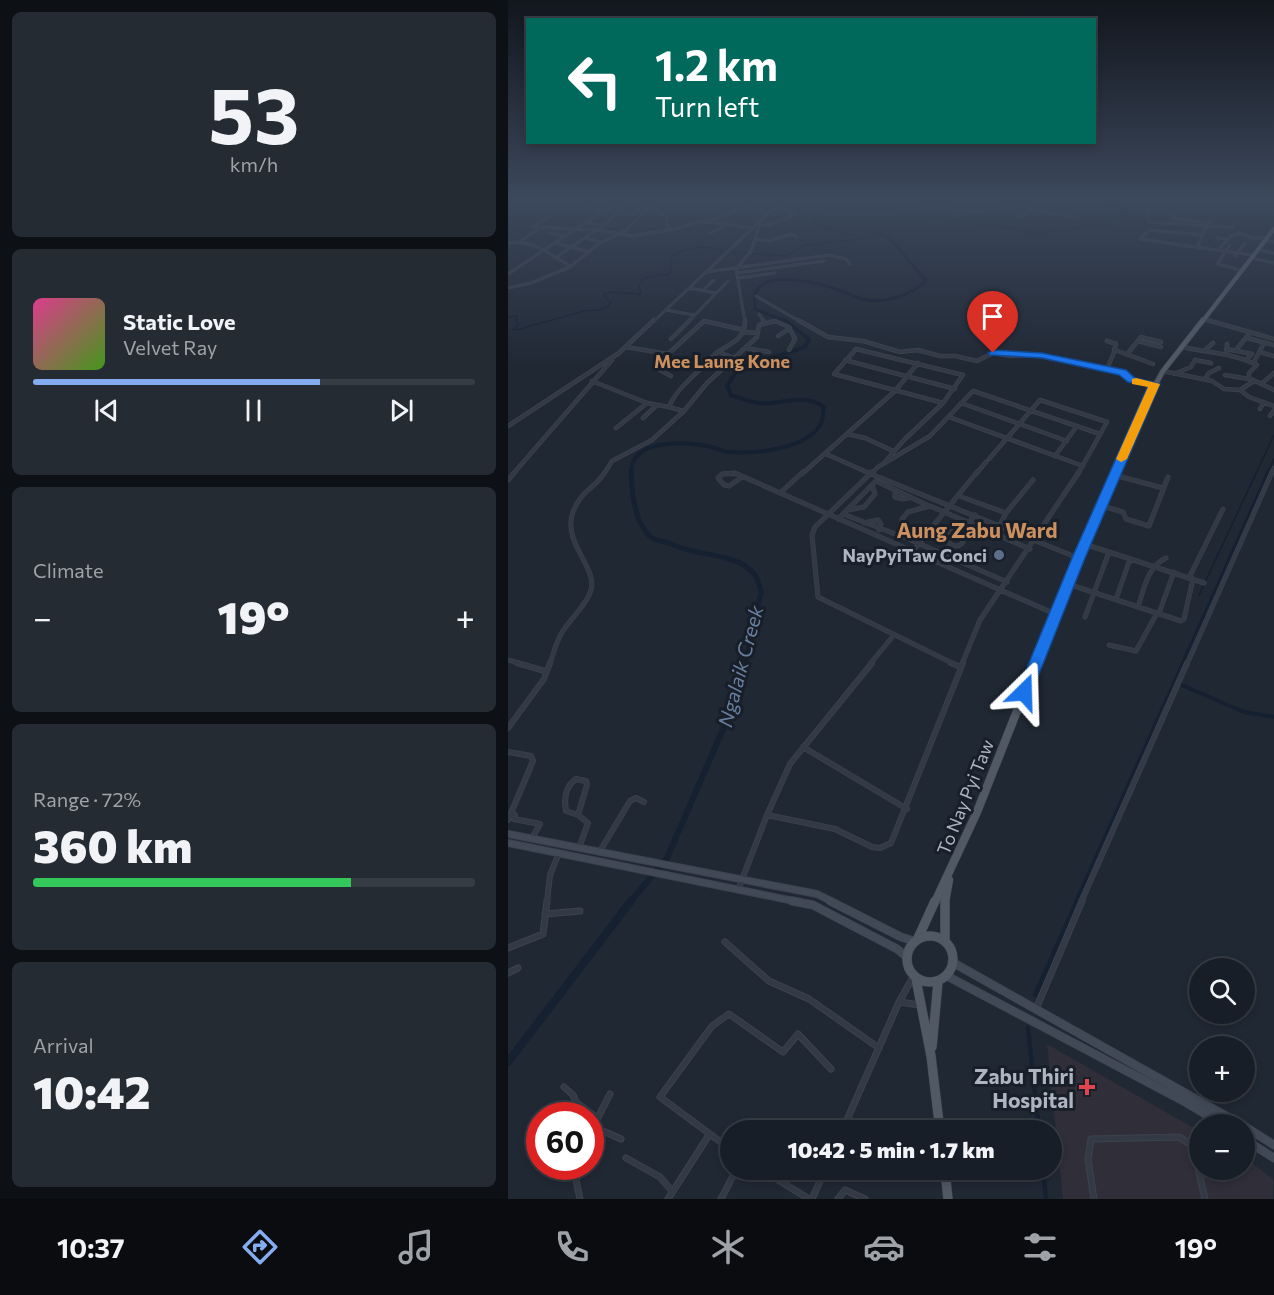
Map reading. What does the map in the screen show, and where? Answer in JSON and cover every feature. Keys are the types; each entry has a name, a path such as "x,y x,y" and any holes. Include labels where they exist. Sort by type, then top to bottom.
{"main road":[{"name":"To Nay Pyi Taw","path":"951,871 1078,558 1154,384 1252,255"},
{"path":"508,834 817,894 901,937 916,940 932,935 944,941 951,950 952,962 943,979 933,1019 931,1056"},
{"path":"508,843 813,905 897,949 907,957"},
{"path":"939,1120 931,1056 915,977 909,968 907,957 951,871"},
{"path":"944,941 944,908 951,871"},
{"path":"952,962 1222,1114"},
{"path":"915,977 924,982 943,979 1205,1114"},
{"path":"1255,1134 1273,1145"},
{"path":"1255,1146 1273,1158"},
{"path":"946,1180 948,1199"}],"street":[{"path":"508,274 536,255"},
{"path":"550,255 570,267"},
{"path":"555,258 560,255"},
{"path":"508,288 531,283 570,267 585,255"},
{"path":"508,480 573,407 592,381 723,255"},
{"path":"736,269 748,255"},
{"path":"705,272 829,255 846,259 850,264"},
{"path":"1223,255 1217,264 1241,270"},
{"path":"1255,255 1273,263"},
{"path":"737,273 824,261"},
{"path":"669,407 674,395 708,363 713,355 729,346 743,331 745,323 736,269"},
{"path":"738,278 775,273"},
{"path":"703,290 714,280"},
{"path":"671,339 728,281"},
{"path":"689,288 716,293"},
{"path":"756,296 798,318 818,333 863,341 897,351 918,350 940,356 955,356 977,361 993,353 1042,356 1124,371 1132,380 1154,384"},
{"path":"666,309 694,315"},
{"path":"758,314 765,322"},
{"path":"1203,319 1273,339"},
{"path":"668,354 704,321 758,333"},
{"path":"508,728 544,679 545,671 561,634 590,593 592,580 586,563 577,551 572,534 572,516 580,498 586,490 602,478 612,461 652,440 684,411 707,383 757,337 758,325 777,321 790,328 795,339 789,350"},
{"path":"778,336 790,328"},
{"path":"1236,350 1250,333"},
{"path":"1128,353 1141,337 1161,342"},
{"path":"1247,338 1273,345"},
{"path":"1107,341 1116,344 1107,369 1109,370"},
{"path":"1138,341 1161,347"},
{"path":"1204,351 1213,343"},
{"path":"1254,362 1264,343"},
{"path":"1227,354 1226,346 1252,354 1248,358"},
{"path":"625,347 668,354"},
{"path":"1182,347 1248,358 1257,366 1249,373 1252,380"},
{"path":"744,348 769,352"},
{"path":"883,465 894,451 943,403 955,389 962,374 859,348 845,360 834,374 943,403"},
{"path":"750,360 757,350"},
{"path":"1114,350 1128,353 1153,364"},
{"path":"719,352 735,358"},
{"path":"1259,352 1273,356"},
{"path":"508,426 619,353"},
{"path":"668,354 670,358 660,370 671,376"},
{"path":"845,360 955,389"},
{"path":"1174,374 1193,365 1196,360 1211,363"},
{"path":"708,363 724,368"},
{"path":"780,493 895,391 918,363"},
{"path":"1193,365 1201,367"},
{"path":"1114,371 1116,366"},
{"path":"1205,379 1209,373 1219,368"},
{"path":"1163,371 1217,382 1224,389"},
{"path":"1261,384 1273,374"},
{"path":"1225,375 1252,380 1273,390"},
{"path":"1198,379 1200,384"},
{"path":"1218,392 1224,389 1240,390 1252,380"},
{"path":"592,381 656,406 684,411"},
{"path":"1240,390 1248,399 1273,406"},
{"path":"960,667 818,597 812,535 815,527 871,474 931,436 975,391 1100,434"},
{"path":"767,815 835,830 880,848 886,847 896,837 980,620 1008,582 1083,466 1106,423 1104,420 1041,400 912,552"},
{"path":"1260,409 1264,402"},
{"path":"616,428 647,403"},
{"path":"961,403 1067,441"},
{"path":"643,418 656,406"},
{"path":"1270,416 1273,410"},
{"path":"949,417 1083,466"},
{"path":"1055,456 1077,426"},
{"path":"847,434 865,438 894,451"},
{"path":"826,454 1078,558"},
{"path":"1036,1010 1078,909 1273,468"},
{"path":"742,477 729,486 718,478 724,473 735,473 1055,614"},
{"path":"1114,476 1163,488"},
{"path":"838,519 880,477"},
{"path":"1101,506 1123,512 1126,519 1149,526 1168,477"},
{"path":"1000,525 1006,513 1033,480"},
{"path":"874,483 895,490 895,496 899,498 912,496 945,513 1030,549"},
{"path":"847,510 864,507 867,504 875,494 874,483"},
{"path":"959,496 1006,513"},
{"path":"918,509 922,502"},
{"path":"904,537 900,528 902,519 908,512 930,506"},
{"path":"1068,584 1183,621 1191,578 1198,557 1217,525 1223,509"},
{"path":"843,514 879,530 919,543 1008,582"},
{"path":"961,532 965,537 965,542 958,545 951,544 946,538 948,534 961,532 975,515"},
{"path":"864,523 878,520 881,524 879,530"},
{"path":"891,534 900,528"},
{"path":"936,562 951,544"},
{"path":"1084,544 1204,583"},
{"path":"1085,617 1109,552"},
{"path":"1138,607 1152,566 1158,560 1166,558"},
{"path":"1116,599 1130,559"},
{"path":"1109,645 1136,651 1158,613 1174,572"},
{"path":"738,890 784,774 803,747 894,635"},
{"path":"508,660 545,671"},
{"path":"803,747 907,809"},
{"path":"508,752 531,756 533,761 509,817"},
{"path":"578,815 587,785 586,781 576,779 568,787 564,807 566,811 578,815 589,823 579,848"},
{"path":"600,851 630,801 636,798 644,802"},
{"path":"509,817 515,815 514,819 540,824 531,839"},
{"path":"508,948 543,934 550,875 559,853"},
{"path":"769,896 773,885"},
{"path":"545,914 580,911"},
{"path":"725,942 769,981 809,999 879,1048"},
{"path":"508,973 518,968"},
{"path":"847,1120 899,1002 915,977"},
{"path":"899,1002 906,1001 921,1006"},
{"path":"720,1142 660,1097 712,1026 729,1014 783,1052 798,1034 831,1069"},
{"path":"564,1086 576,1102"},
{"path":"604,1105 610,1094"},
{"path":"604,1131 621,1139"},
{"path":"668,1199 709,1135"},
{"path":"1094,1199 1087,1153 1091,1139 1179,1137 1193,1146 1205,1199"},
{"path":"626,1158 660,1177 672,1191"},
{"path":"576,1180 580,1199"},
{"path":"721,1199 731,1180"},
{"path":"779,1180 811,1199 820,1180"},
{"path":"838,1199 845,1190 865,1199"}],"shaded area":[{"name":"Zabu Thiri Hospital","path":"1047,1044 1189,1125 1189,1180 1255,1180 1255,1166 1273,1179 1273,1199 1063,1199 1062,1120 1055,1120"}],"waterway":[{"path":"508,317 517,316 516,321 519,325 513,329 516,330 607,307 611,302 603,295 612,292 641,294 639,285 645,278 669,274 672,265 670,258 675,255"},
{"path":"773,255 789,255"},
{"name":"Ngalaik Creek","path":"786,322 755,309 755,295 760,286 769,281 795,280 823,285 866,300 898,297 926,281 904,255"},
{"name":"Ngalaik Creek","path":"631,473 633,462 639,454 660,445 685,444 727,452 753,452 795,444 816,430 822,421 824,407 816,403 808,400 755,402 731,395 727,386 736,372 746,366 805,347 809,339 786,322"},
{"path":"1199,595 1274,435"},
{"path":"1267,474 1274,459"},
{"path":"1182,664 1268,472"},
{"name":"Ngalaik Creek","path":"631,473 633,498 638,516 641,525 652,538 689,550 736,561 753,573 758,581 761,593 745,664"},
{"name":"Ngalaik Creek","path":"630,902 667,858 727,720 746,663"},
{"path":"1076,902 1183,663"},
{"path":"1177,683 1244,712 1274,717"},
{"name":"Ngalaik Creek","path":"508,1062 631,901"},
{"path":"1035,995 1077,901"},
{"path":"1028,1028 1038,1120"},
{"path":"1044,1180 1046,1199"}],"slow traffic":[{"path":"1121,459 1154,384 1136,381"}],"place":[{"name":"NayPyiTaw Conci","path":"999,555"},
{"name":"Zabu Thiri Hospital","path":"1087,1087"}],"district":[{"name":"Mee Laung Kone","path":"722,361"},
{"name":"Aung Zabu Ward","path":"977,529"}],"route":[{"path":"993,353 1011,356 1042,356 1122,372 1132,380 1154,384 1078,558 1024,692"}]}
